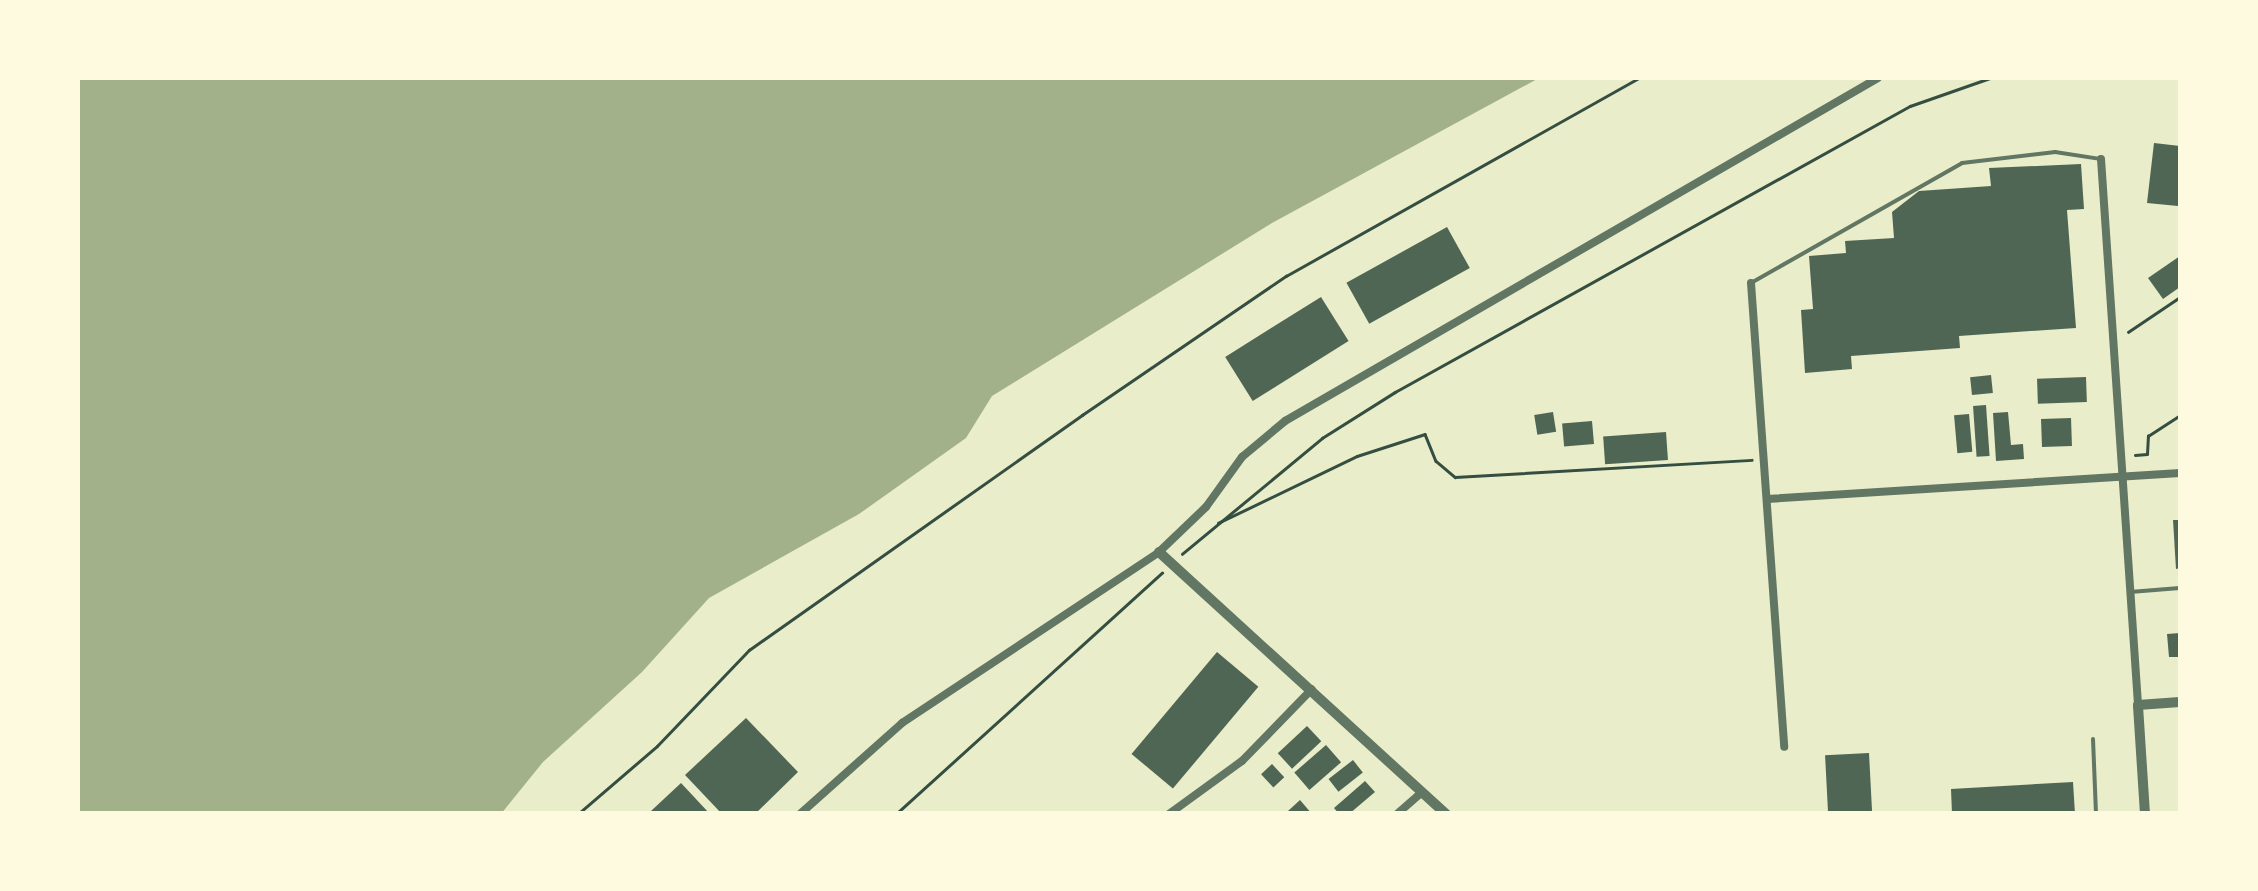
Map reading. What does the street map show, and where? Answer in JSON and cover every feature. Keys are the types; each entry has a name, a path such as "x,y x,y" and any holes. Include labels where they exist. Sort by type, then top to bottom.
{"street":[{"path":"800,814 902,723 1159,552 1206,507 1242,457 1285,421 1878,78"},
{"path":"2101,159 2145,814"},
{"path":"1751,283 1784,747"},
{"path":"1766,499 2180,473"},
{"path":"1159,552 1313,688 1446,814"},
{"path":"1169,814 1242,761 1313,688"},
{"path":"2138,705 2180,702"},
{"path":"1397,814 1422,792"}],"lane":[{"path":"1751,283 1962,163 2054,152 2101,159"},
{"path":"2130,592 2180,588"},
{"path":"2093,739 2096,814"}],"path":[{"path":"578,814 657,746 750,650 1082,415 1286,276 1639,78"},
{"path":"896,814 1216,523 1322,438 1395,392 1910,106 1990,78"},
{"path":"2113,336 2139,329 2180,297"},
{"path":"2121,457 2147,454 2148,436 2180,415"},
{"path":"1216,523 1230,523 1356,456 1425,434 1436,461 1455,477 1764,459"}],"shaded area":[{"path":"78,78 1539,78 1272,223 992,396 966,438 859,514 709,598 642,672 543,762 501,814 78,813"}],"building":[{"path":"2154,143 2180,146 2178,206 2147,203"},
{"path":"2081,164 2084,209 2067,210 2076,328 1959,336 1960,348 1851,356 1852,369 1805,373 1801,310 1813,309 1809,256 1846,253 1845,241 1894,238 1892,212 1919,191 1991,186 1989,168"},
{"path":"1447,227 1470,268 1369,324 1346,283"},
{"path":"2180,256 2180,287 2163,299 2148,278"},
{"path":"1321,297 1349,341 1253,401 1225,357"},
{"path":"1991,375 1993,393 1972,395 1970,377"},
{"path":"2086,377 2087,402 2038,404 2037,379"},
{"path":"1986,405 1990,456 1977,457 1973,406"},
{"path":"1553,412 1556,432 1537,435 1534,415"},
{"path":"2008,412 2011,445 2023,444 2024,459 1996,461 1993,413"},
{"path":"1969,414 1972,452 1957,453 1954,415"},
{"path":"2071,418 2072,446 2042,447 2041,419"},
{"path":"1592,421 1594,444 1564,447 1562,424"},
{"path":"1666,432 1668,460 1605,464 1603,436"},
{"path":"2173,520 2180,520 2180,568 2176,569"},
{"path":"2180,633 2180,657 2169,657 2167,634"},
{"path":"1217,652 1258,687 1173,789 1132,754"},
{"path":"746,718 798,772 755,814 722,814 685,775"},
{"path":"1307,726 1321,741 1292,769 1278,753"},
{"path":"1326,745 1341,762 1309,790 1294,773"},
{"path":"1869,753 1872,814 1828,814 1825,755"},
{"path":"1353,760 1363,773 1338,792 1329,779"},
{"path":"1272,764 1284,777 1273,787 1261,774"},
{"path":"1365,781 1375,792 1349,814 1339,814 1334,808"},
{"path":"2073,782 2075,814 1952,814 1951,789"},
{"path":"681,783 710,814 651,811"},
{"path":"1300,800 1312,814 1288,811"}]}
